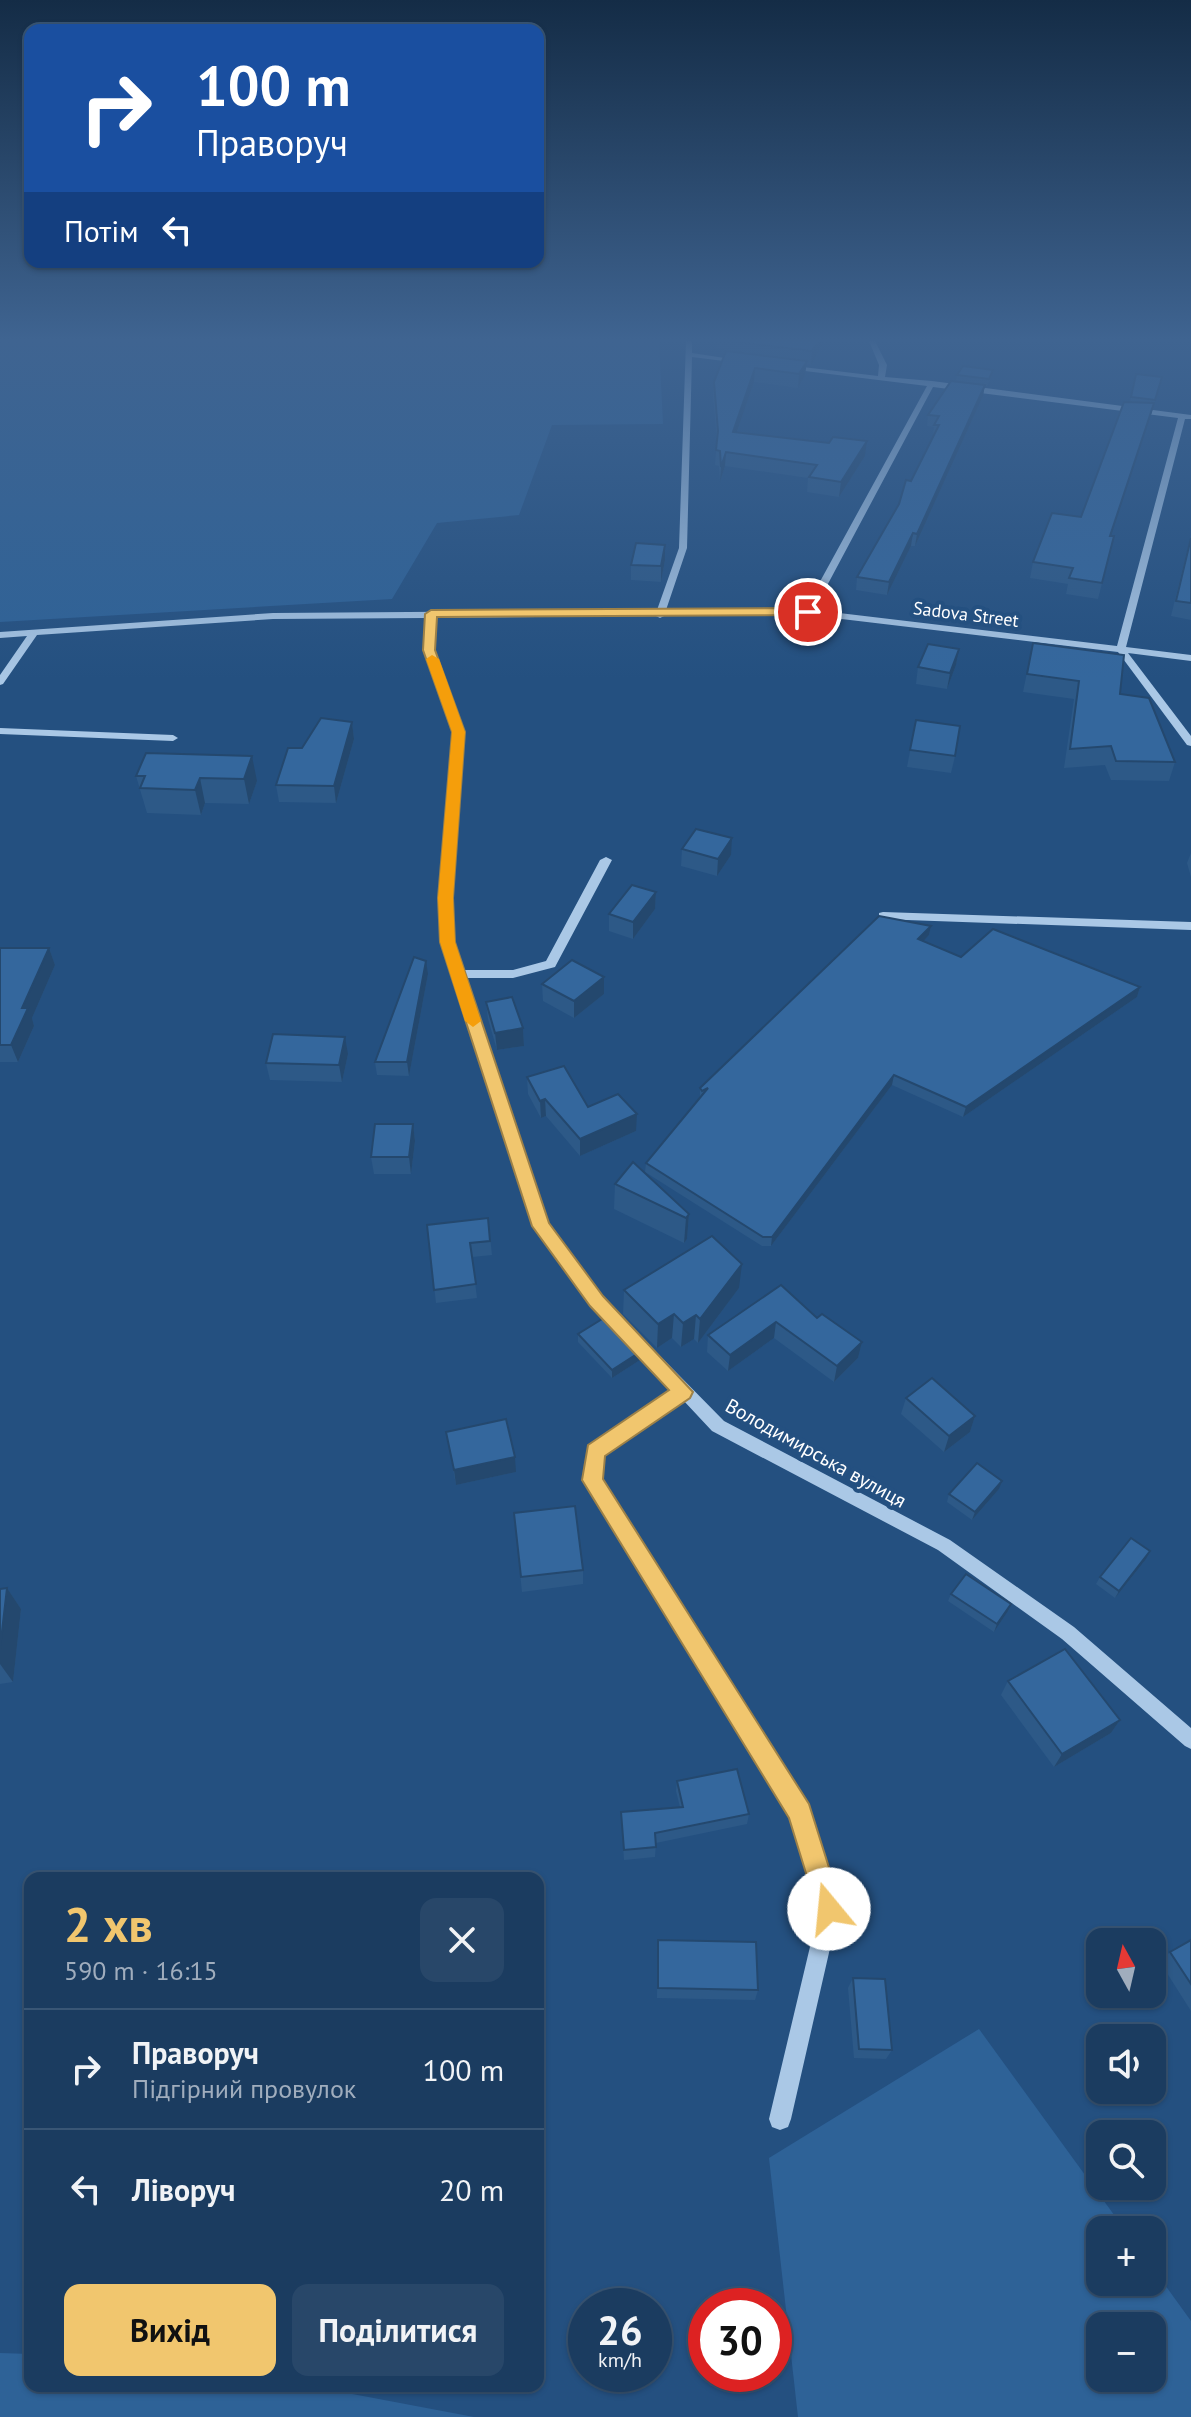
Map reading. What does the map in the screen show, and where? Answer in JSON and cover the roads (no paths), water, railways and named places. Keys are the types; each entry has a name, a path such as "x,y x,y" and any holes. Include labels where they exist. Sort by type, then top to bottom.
{"street":[{"path":"660,615 683,548 686,454"},
{"path":"808,612 894,454"},
{"path":"1177,454 1121,650 1191,743"},
{"name":"Sadova Street","path":"0,635 273,616 808,612 1191,658"},
{"name":"Володимирська вулиця","path":"431,614 429,650 459,732 446,898 448,942 541,1226 597,1301 718,1426 944,1545 1068,1633 1191,1740"},
{"path":"0,682 34,633"},
{"path":"0,731 173,738"},
{"path":"457,974 513,974 551,964 606,860"},
{"path":"883,916 1191,926"},
{"path":"683,1392 595,1452 592,1480 800,1813 829,1909 780,2119"}]}
